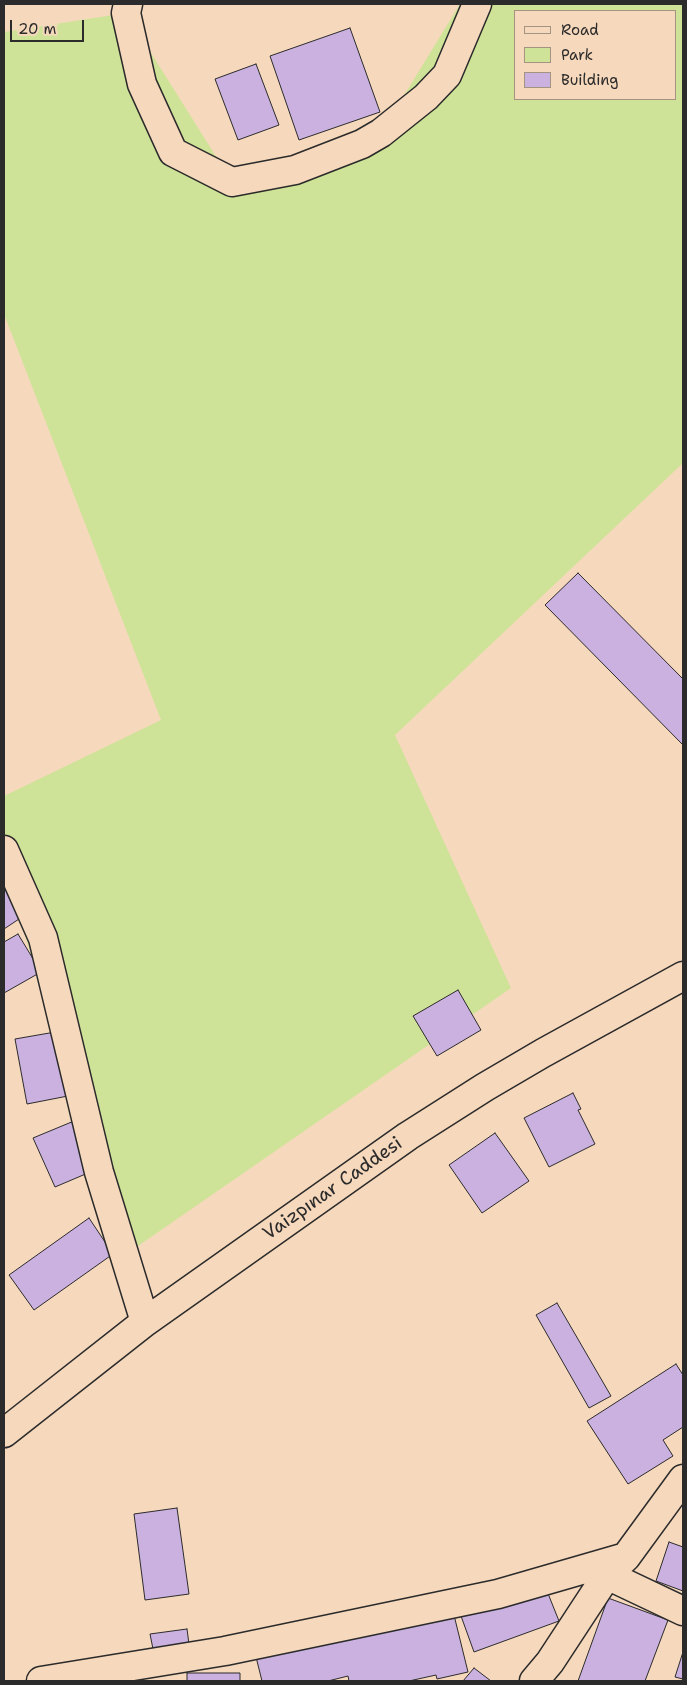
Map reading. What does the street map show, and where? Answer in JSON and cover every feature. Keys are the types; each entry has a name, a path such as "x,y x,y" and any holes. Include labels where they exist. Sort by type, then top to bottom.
{"street":[{"path":"128,4 126,13 142,84 173,152 232,182 295,170 362,144 381,133 426,97 448,76 477,4"},
{"path":"4,850 43,938 99,1172 145,1322"},
{"name":"Vaizpınar Caddesi","path":"4,1433 145,1322 408,1136 543,1053 683,976"},
{"path":"534,1681 550,1662 617,1566 683,1479"},
{"path":"41,1681 224,1651 498,1594 617,1566 683,1611"}],"green space":[{"path":"460,4 683,4 683,463 395,735 511,988 125,1255 4,868 4,796 161,720 4,314 4,32 126,13 232,182 381,133"}],"building":[{"path":"350,28 380,112 299,140 270,56"},
{"path":"256,64 279,125 238,140 215,79"},
{"path":"578,573 683,679 683,745 545,605"},
{"path":"4,875 28,913 4,929"},
{"path":"18,934 41,972 4,993 4,942"},
{"path":"458,990 481,1030 437,1056 413,1016"},
{"path":"61,1031 73,1095 27,1104 15,1039"},
{"path":"573,1093 581,1109 578,1110 595,1144 549,1167 524,1118"},
{"path":"74,1121 95,1170 55,1187 33,1138"},
{"path":"495,1133 529,1181 482,1213 449,1165"},
{"path":"89,1218 113,1254 34,1310 9,1275"},
{"path":"557,1303 611,1396 589,1408 536,1315"},
{"path":"676,1364 683,1375 683,1427 663,1440 673,1456 628,1484 587,1421"},
{"path":"177,1508 189,1594 145,1600 134,1514"},
{"path":"669,1542 683,1547 683,1591 656,1581"},
{"path":"545,1586 559,1621 474,1652 461,1616"},
{"path":"608,1598 668,1620 645,1681 578,1681"},
{"path":"453,1611 468,1672 437,1679 436,1675 409,1681 349,1681 348,1676 328,1681 262,1681 256,1657"},
{"path":"187,1629 189,1644 153,1649 150,1634"},
{"path":"683,1652 683,1679 675,1677"},
{"path":"474,1668 491,1681 463,1681"},
{"path":"187,1673 240,1673 240,1681 187,1681"}]}
